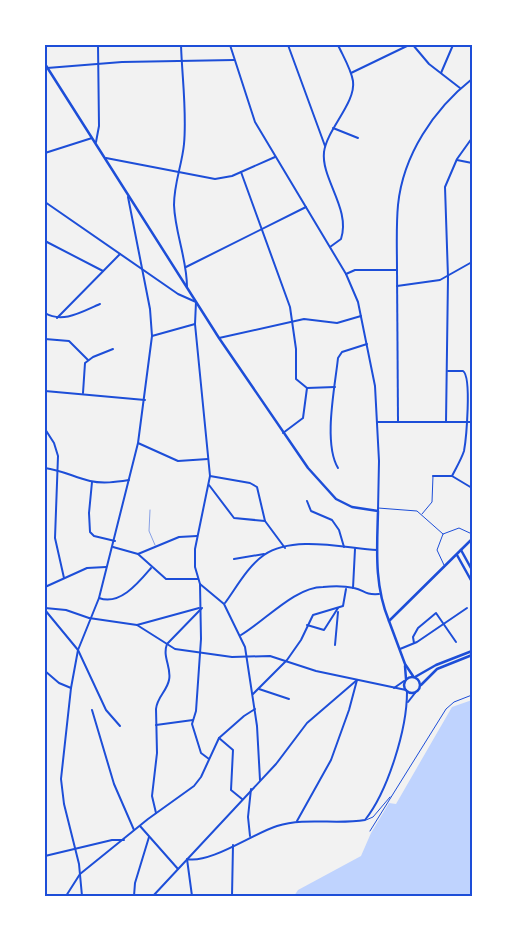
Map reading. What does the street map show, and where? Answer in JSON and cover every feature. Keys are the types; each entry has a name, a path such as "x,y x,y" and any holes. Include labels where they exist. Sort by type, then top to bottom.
{"main road":[{"path":"46,66 219,338 318,481 336,499 352,507 378,510 379,594 405,664 421,685"},
{"path":"389,621 472,539"},
{"path":"461,550 472,570"},
{"path":"457,555 472,582"},
{"path":"405,680 472,651"},
{"path":"405,664 406,691 415,693 437,669 472,655"}],"street":[{"path":"96,143 99,126 98,45"},
{"path":"180,45 184,134 177,171 175,214 186,267 187,287"},
{"path":"230,45 252,116 346,274 361,316 375,386 378,422 378,510 417,510 443,534"},
{"path":"288,45 326,146"},
{"path":"330,247 341,238 342,226 338,202 324,161 326,146 353,89 350,73 338,45"},
{"path":"350,73 409,45"},
{"path":"414,45 421,57 460,88"},
{"path":"441,74 453,45"},
{"path":"46,66 234,60"},
{"path":"398,421 398,206 406,171 429,123 460,88 472,79"},
{"path":"333,128 358,138"},
{"path":"45,152 92,138"},
{"path":"446,422 448,277 445,187 457,160 472,138"},
{"path":"105,158 215,179 241,172 275,157"},
{"path":"457,160 472,163"},
{"path":"241,172 263,229 293,322 296,379 307,388 335,387"},
{"path":"82,896 76,849 64,804 61,779 71,688 78,650 89,618 99,598 115,541 138,443 152,336 150,309 129,208 128,194"},
{"path":"45,202 178,294 196,302 195,324 210,476 194,559 200,584 202,608 196,711 193,727 201,753 209,759"},
{"path":"186,267 306,207"},
{"path":"45,241 103,271"},
{"path":"57,318 120,254"},
{"path":"397,286 426,283 448,277 472,262"},
{"path":"346,274 355,270 397,270"},
{"path":"45,313 57,318 68,317 100,304"},
{"path":"219,338 309,319 337,323 361,316"},
{"path":"152,336 195,324"},
{"path":"45,339 69,341 88,360"},
{"path":"338,468 333,458 332,444 335,387 340,354 367,344"},
{"path":"84,393 84,368 88,360 114,349"},
{"path":"447,371 463,371 467,374 467,422 463,452 452,476"},
{"path":"284,434 303,418 307,388"},
{"path":"45,391 84,393 145,400"},
{"path":"378,422 472,422"},
{"path":"45,429 56,449 58,469 54,533 58,560 64,578"},
{"path":"138,443 178,461 208,459"},
{"path":"45,468 58,469 92,482 104,483 129,480"},
{"path":"210,476 250,483 258,487 265,521 285,548"},
{"path":"422,515 432,502 433,476 452,476 472,488"},
{"path":"92,482 89,512 90,532 94,536 115,541"},
{"path":"208,484 234,518 265,521"},
{"path":"307,501 311,511 327,516 336,523 344,547"},
{"path":"445,566 437,550 443,534 459,528 472,534"},
{"path":"138,554 179,537 197,536"},
{"path":"234,559 309,544 377,550"},
{"path":"113,547 138,554 151,568 169,580 198,579"},
{"path":"353,588 355,548"},
{"path":"224,604 255,564 266,554"},
{"path":"45,587 87,568 107,567"},
{"path":"99,598 111,600 128,592 151,568"},
{"path":"200,584 224,604 241,634 247,657 255,709 260,780"},
{"path":"241,634 268,617 299,592 318,587 353,588 366,594 379,594"},
{"path":"307,625 324,630 345,603 346,588"},
{"path":"45,609 66,610 89,618 137,625 202,608"},
{"path":"156,813 152,796 157,754 156,702 170,677 165,655 167,644 202,608"},
{"path":"400,649 444,625 467,608"},
{"path":"45,609 78,650 106,710 120,726"},
{"path":"253,694 287,660 301,640 313,615 338,610"},
{"path":"335,644 338,610"},
{"path":"414,643 413,637 416,629 436,613 456,642"},
{"path":"137,625 174,649 247,657 270,656 316,671 406,691 406,704 392,770 377,804 365,820"},
{"path":"45,671 59,683 71,688"},
{"path":"153,896 282,757 307,723 356,680"},
{"path":"297,821 332,760 349,710 356,680"},
{"path":"394,688 405,680"},
{"path":"259,689 289,700"},
{"path":"406,704 415,693"},
{"path":"187,859 195,860 208,857 250,836 297,821 365,820 373,816 403,782 446,709 454,702 472,695"},
{"path":"66,896 80,874 156,813 194,786 219,738 255,709"},
{"path":"92,710 114,784 134,830"},
{"path":"156,725 193,720"},
{"path":"219,738 232,750 231,790 242,799"},
{"path":"250,836 248,811 251,790"},
{"path":"370,831 392,795"},
{"path":"140,826 178,869"},
{"path":"134,896 135,883 149,838"},
{"path":"45,856 124,840"},
{"path":"232,896 233,845"},
{"path":"187,859 192,896"}],"lane":[{"path":"150,510 150,531 156,547"}],"water":[{"path":"472,700 472,896 294,896 298,890 361,856 371,833 389,803 396,804 452,707"}]}
